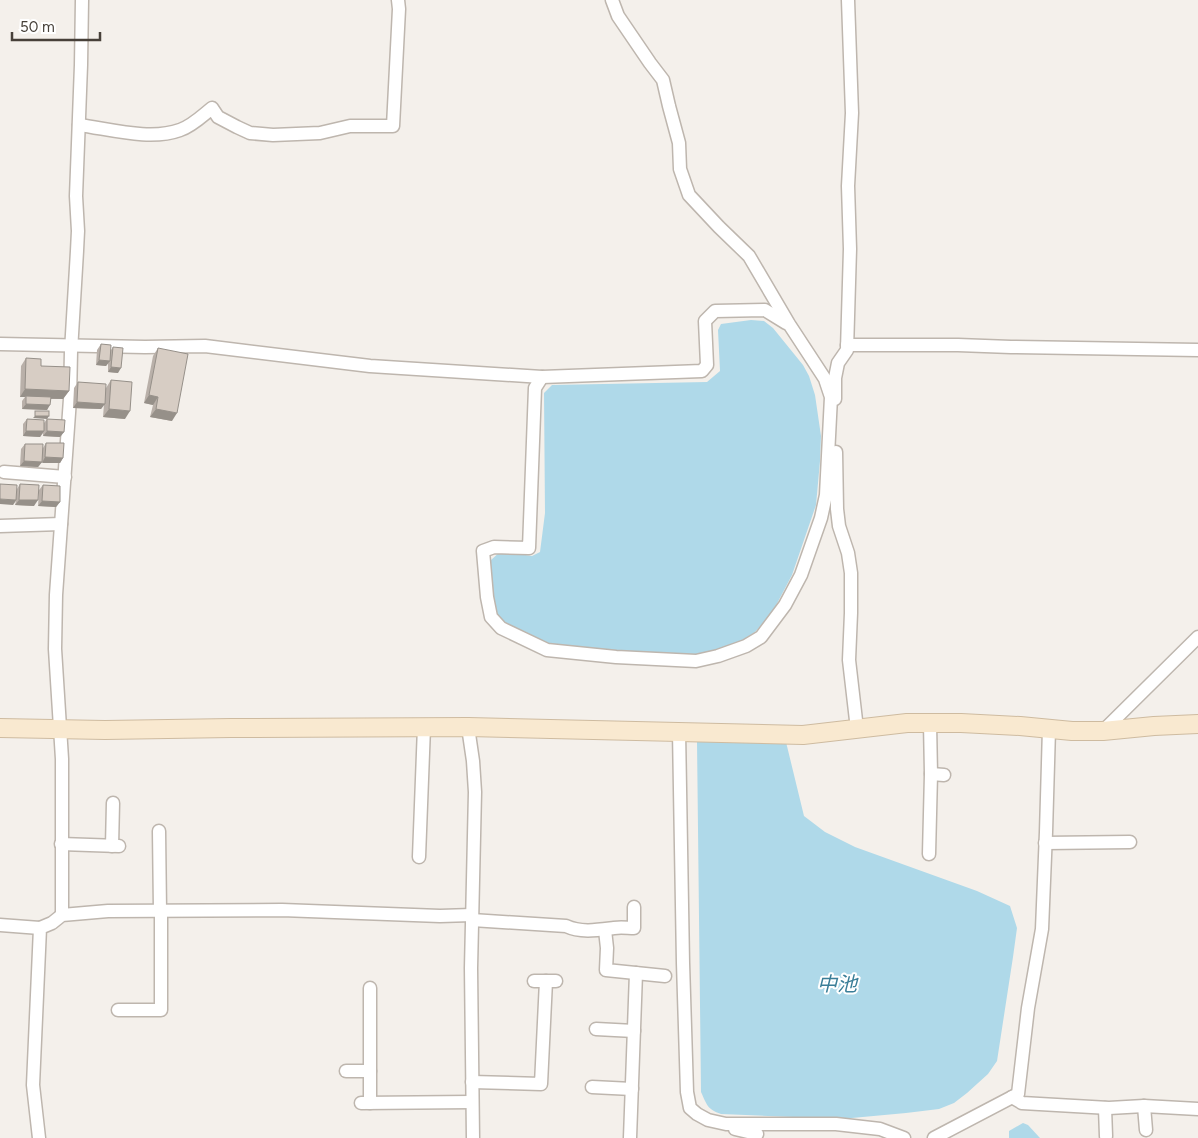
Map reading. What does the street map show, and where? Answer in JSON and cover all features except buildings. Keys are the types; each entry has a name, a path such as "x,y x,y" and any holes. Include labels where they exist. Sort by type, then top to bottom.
{"street":[{"path":"62,915 62,759 55,649 56,595 70,399 78,231 76,196 80,125 82,0"},
{"path":"80,125 140,134 161,135 181,130 194,123 212,108 218,117 250,133 320,133 350,126 393,126 398,0"},
{"path":"542,378 535,388 530,548 494,547 483,551 487,597 491,617 501,628 547,650 616,657 696,662 746,646 761,637 785,605 802,575 821,518 826,495 831,396 825,379 789,324 749,256 689,195 680,168 679,143 663,80 618,16 612,0"},
{"path":"848,0 852,113 848,186 850,248 847,350 838,363 835,378 837,509 839,526 848,553 851,573 849,660 857,729"},
{"path":"0,344 205,346 370,366 542,378 702,371 707,365 705,321 715,311 765,310 789,324"},
{"path":"847,345 958,345 1198,350"},
{"path":"4,472 65,477"},
{"path":"0,526 61,524"},
{"path":"1103,731 1198,637"},
{"path":"0,728 105,730 468,727 803,735 907,723 961,723 1072,731 1103,731 1198,724"},
{"path":"928,854 936,825 937,775 930,723"},
{"path":"419,857 424,727"},
{"path":"468,727 475,792 472,917 473,1138"},
{"path":"934,1138 1018,1094 1028,1008 1042,930 1049,729"},
{"path":"679,731 683,963 687,1092 690,1108 708,1120 726,1124 836,1124 880,1129 900,1136"},
{"path":"61,844 115,846 113,803"},
{"path":"118,1010 161,1010 159,830"},
{"path":"1045,843 1105,847 1130,842"},
{"path":"0,925 40,928 52,923 62,915 108,911 282,910 472,917 566,926 575,930 605,930 634,928 634,907"},
{"path":"39,1138 33,1085 40,928"},
{"path":"605,930 607,948 606,970 665,976"},
{"path":"630,1138 636,973"},
{"path":"472,1082 541,1084 546,981"},
{"path":"370,988 370,1071 366,1103 472,1102"},
{"path":"596,1029 634,1031"},
{"path":"346,1071 370,1071"},
{"path":"592,1087 632,1089"},
{"path":"1012,1097 1022,1104 1105,1108 1144,1106 1198,1109"},
{"path":"1144,1106 1146,1130"},
{"path":"1105,1108 1106,1136"},
{"path":"726,1124 733,1129 757,1136 767,1132 777,1124"},
{"path":"871,1138 900,1136"}],"water":[{"path":"751,320 764,321 773,328 803,365 815,395 821,436 816,505 792,575 772,613 755,632 741,641 713,652 688,655 632,653 535,642 509,629 493,613 490,594 491,560 501,551 532,556 540,552 545,513 544,393 552,385 707,382 720,371 718,330 721,324"},
{"name":"中池","path":"697,741 786,742 804,816 825,832 855,847 977,891 1010,906 1017,928 997,1061 988,1074 954,1103 939,1109 841,1119 721,1114 708,1106 701,1092"},
{"path":"1023,1123 1028,1125 1040,1138 1009,1138 1009,1131"}]}
